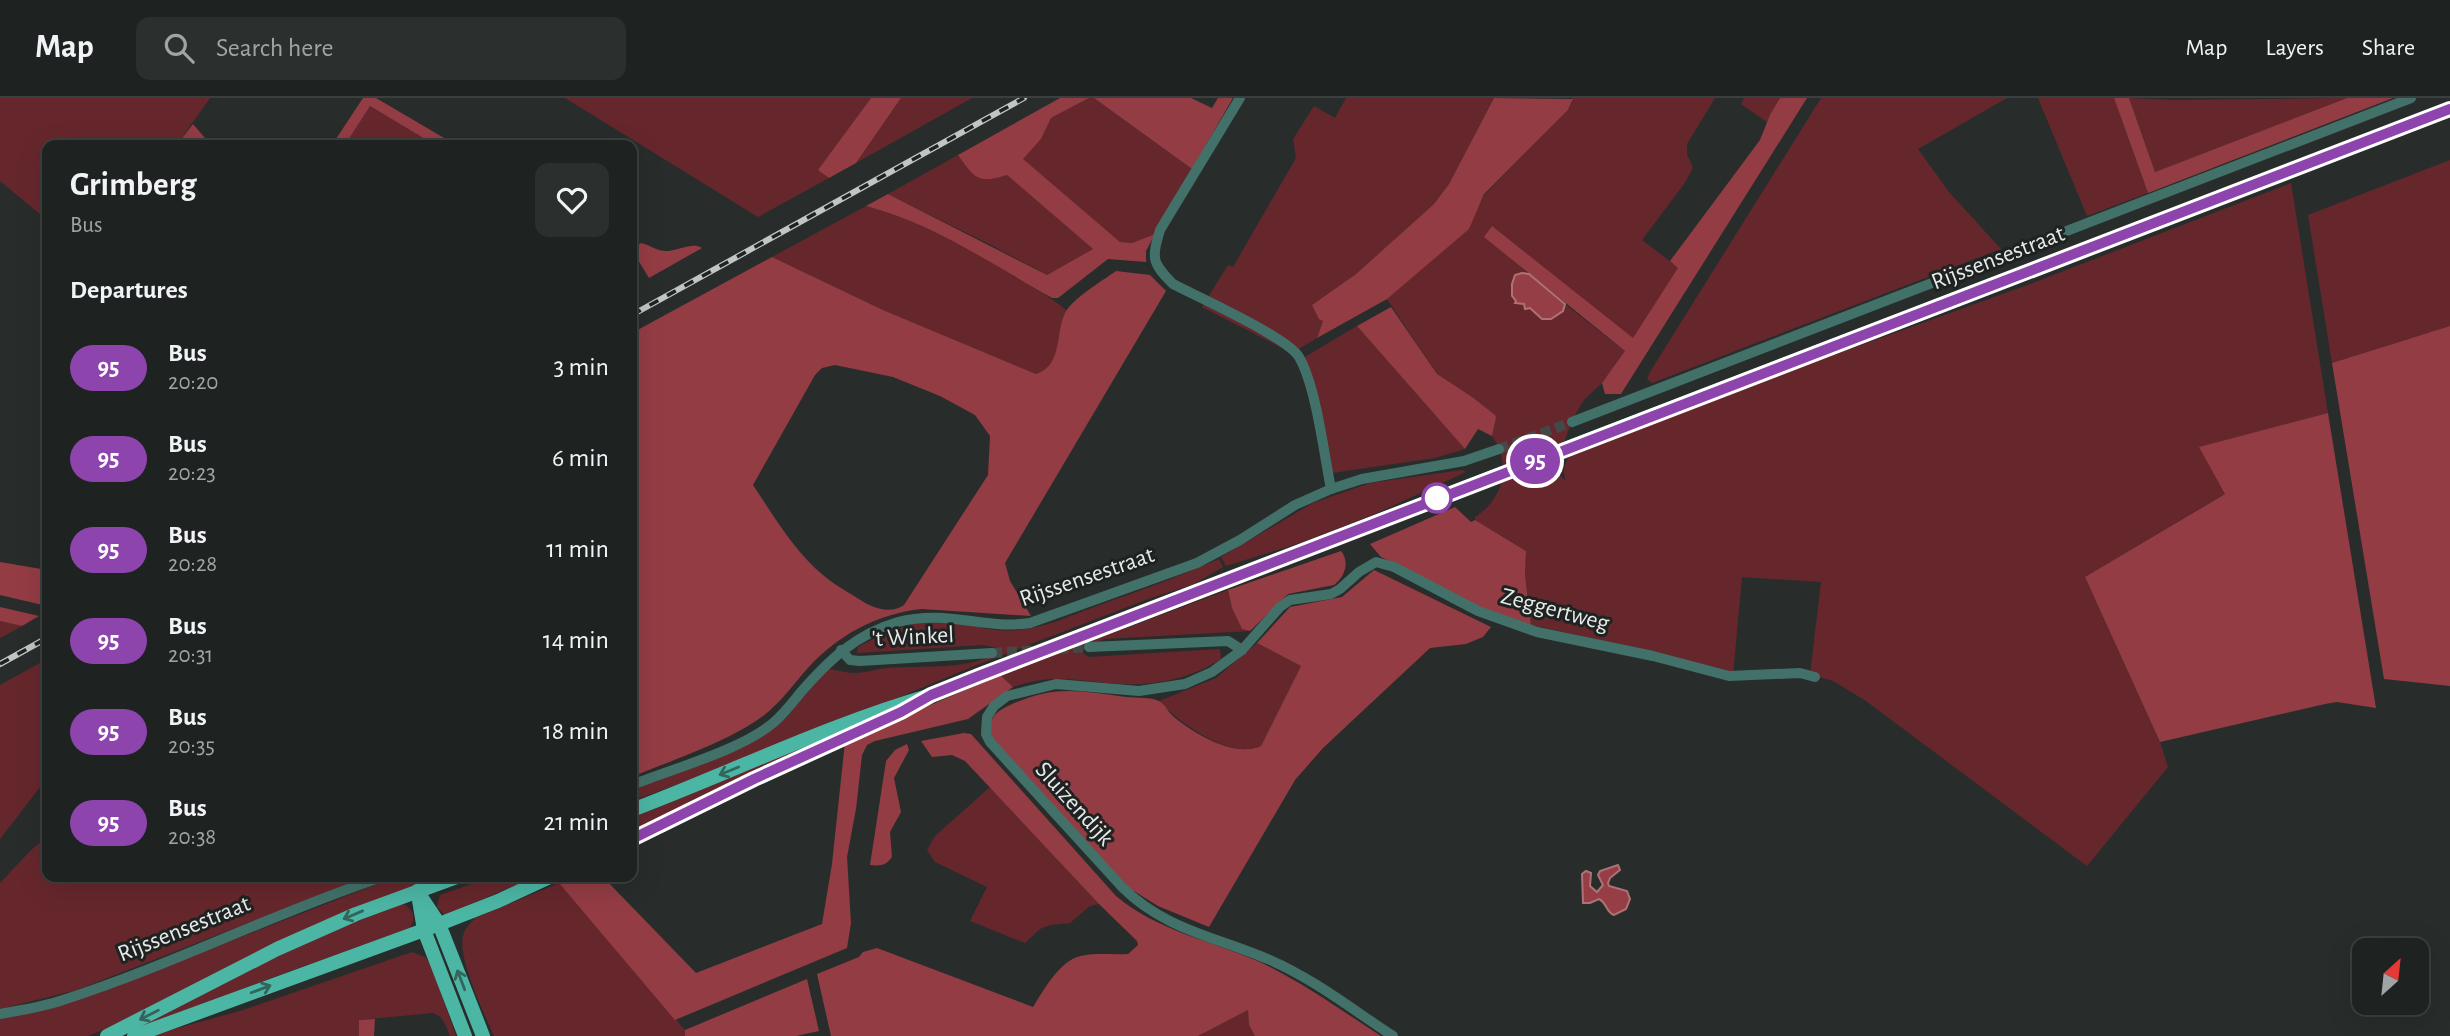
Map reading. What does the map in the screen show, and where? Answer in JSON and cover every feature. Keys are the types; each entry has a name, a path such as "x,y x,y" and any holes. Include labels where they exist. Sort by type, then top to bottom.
{"main road":[{"name":"Rijssensestraat","path":"1562,450 2450,109"},
{"name":"Rijssensestraat","path":"637,808 886,708 931,695 1503,473"},
{"name":"Rijssensestraat","path":"637,837 754,779 901,712 931,695"},
{"path":"107,1036 277,949 356,914 443,882"},
{"path":"134,1036 425,930 540,882"},
{"path":"417,891 439,924 483,1036"},
{"path":"417,891 425,930 465,1036"}],"street":[{"path":"1240,98 1160,230 1153,253 1159,270 1173,284 1281,340 1298,355 1308,378 1331,489"},
{"name":"Rijssensestraat","path":"1572,422 2411,98"},
{"name":"Rijssensestraat","path":"637,783 755,735 783,714 825,664 841,650 874,631 913,619 948,617 1012,625 1046,618 1197,563 1240,540 1295,505 1331,489 1362,479 1464,461 1499,449"},
{"name":"Zeggertweg","path":"1242,650 1280,607 1290,600 1331,594 1345,586 1364,568 1379,562 1394,567 1487,615 1537,632 1653,656 1729,676 1800,673 1815,677"},
{"path":"1089,647 1228,641 1242,650"},
{"name":"'t Winkel","path":"841,650 850,660 860,661 992,653"},
{"name":"Sluizendijk","path":"1242,650 1200,678 1173,687 1129,690 1056,684 1019,692 1007,696 994,706 987,718 986,734 999,753 1144,908 1175,925 1269,959 1393,1036"},
{"name":"Rijssensestraat","path":"0,1014 61,1001 368,882"}],"shaded area":[{"path":"0,98 210,98 183,136 185,140 42,140 42,216 0,181"},
{"path":"363,98 376,98 447,140 427,140 370,106 348,140 335,140"},
{"path":"565,98 871,98 819,169 829,178 758,217"},
{"path":"871,98 901,98 856,163 829,178 818,170"},
{"path":"901,98 972,98 856,163"},
{"path":"1060,98 1089,98 1051,118 1041,139 1023,159 1120,242 1132,243 1155,234 1146,251 1146,262 1108,259 1058,298 1052,298 939,234 866,206 888,194 1047,275 1093,249 1007,175 990,179 978,177 958,155"},
{"path":"1089,98 1094,98 1192,169 1155,234 1132,243 1120,242 1022,159 1041,139 1051,118"},
{"path":"1094,98 1191,98 1212,108 1218,98 1233,98 1192,169"},
{"path":"1346,98 1494,98 1449,184 1434,204 1356,274 1312,305 1323,321 1317,338 1292,353 1202,307 1228,265 1233,267 1296,158 1293,139 1314,106 1335,118"},
{"path":"1494,98 1573,99 1568,110 1484,194 1469,229 1387,299 1317,338 1323,321 1319,319 1312,305 1356,274 1434,204 1449,184"},
{"path":"1572,98 1715,98 1687,144 1687,154 1693,168 1642,240 1679,268 1633,339 1492,226 1485,236 1529,274 1522,273 1512,285 1517,301 1543,319 1557,316 1565,304 1626,352 1602,383 1584,400 1573,418 1558,468 1560,476 1566,481 1565,465 1574,449 2030,284 2291,183 2328,413 2200,447 2226,493 2085,577 2160,742 2168,767 2087,866 1866,701 1833,681 1810,674 1821,582 1742,577 1733,675 1631,647 1531,625 1525,575 1526,551 1475,520 1493,501 1502,481 1502,458 1492,436 1496,418 1437,374 1387,299 1478,208 1484,195 1568,110"},
{"path":"1744,98 1780,98 1767,122 1741,104"},
{"path":"1780,98 1807,98 1621,394 1605,394 1602,383 1625,351 1484,237 1492,226 1633,338 1678,268 1670,261 1760,140"},
{"path":"1821,98 2007,98 1918,149 1949,192 2001,249 1652,383 1647,379 1650,372"},
{"path":"2038,98 2114,98 2148,193 2087,216"},
{"path":"2114,98 2129,98 2155,172 2347,98 2393,98 2148,193"},
{"path":"2129,98 2175,100 2347,98 2155,172"},
{"path":"370,106 427,140 348,140"},
{"path":"193,124 207,140 185,140 183,137"},
{"path":"958,155 979,175 991,178 1007,175 1093,249 1047,275 888,194"},
{"path":"2450,160 2450,326 2332,363 2308,215"},
{"path":"866,206 904,218 956,243 1052,299 1066,310 1055,355 1045,370 1036,374 883,310 772,257"},
{"path":"641,243 664,251 690,246 702,248 649,278 637,258 637,246"},
{"path":"772,257 883,310 1036,374 1051,364 1062,321 1074,302 1116,271 1150,275 1166,291 1005,563 1010,581 1031,616 922,609 874,621 845,636 819,657 763,716 717,742 637,775 637,330","holes":["835,365 893,377 940,396 975,415 990,436 988,475 904,605 885,610 860,600 830,581 812,565 785,532 753,485 815,375 822,368"]},
{"path":"1529,274 1565,304 1563,311 1551,319 1542,319 1530,308 1525,309 1524,304 1515,303 1512,284 1515,275"},
{"path":"1391,307 1437,374 1495,415 1492,436 1478,429 1465,449 1357,326"},
{"path":"1357,326 1465,449 1435,458 1332,473 1298,361"},
{"path":"2450,326 2450,686 2384,679 2332,363"},
{"path":"2328,413 2376,708 2337,702 2160,742 2085,577 2225,494 2199,447"},
{"path":"1462,470 1466,472 1375,514 1297,544 1226,566 1221,557 1313,503 1370,483"},
{"path":"1455,507 1471,522 1475,520 1526,551 1525,575 1531,625 1489,612 1381,557 1370,544"},
{"path":"1341,551 1345,569 1334,585 1288,594 1250,631 1242,629 1232,608 1228,590"},
{"path":"1219,559 1223,567 1194,584 979,664 789,743 637,799 637,787 764,734 787,717 826,669 854,673 887,668 963,664 990,656 999,648 982,645 857,653 858,647 886,633 917,623 938,621 998,630 1038,627"},
{"path":"0,562 42,569 42,605 0,595"},
{"path":"1374,570 1491,627 1483,637 1466,644 1430,648 1323,748 1295,780 1209,927 1158,906 1129,888 994,743 991,721 1002,709 1040,694 1067,691 1156,700 1182,724 1203,737 1239,749 1261,746 1301,666 1257,643 1290,607 1342,597"},
{"path":"1228,590 1232,608 1242,629 1250,631 1104,639 1081,651 1088,657 1220,649 1221,659 1193,673 1150,683 1120,684 1059,679 1013,687 1000,675"},
{"path":"0,607 39,616 22,626 0,621"},
{"path":"0,621 22,626 0,638"},
{"path":"1257,643 1301,666 1261,746 1248,749 1220,744 1192,729 1159,701 1216,678"},
{"path":"42,662 42,784 0,839 0,685"},
{"path":"1000,675 1013,687 968,719 867,745 862,755 847,857 851,923 847,948 675,1020 559,883 608,882 696,973 822,924 832,864 845,742"},
{"path":"906,705 734,782 637,830 639,815"},
{"path":"971,734 1116,896 1132,908 1167,927 1278,971 1381,1036 1255,1036 1249,1025 1248,1010 1198,1036 831,1036 817,974 859,957 863,952 877,948 1033,1007 1052,979 1070,961 1089,955 1128,954 1138,945 965,761 952,755 932,757 921,741"},
{"path":"907,744 909,750 894,778 901,812 890,832 892,857 882,865 870,865 886,761 895,750"},
{"path":"990,787 1099,904 1090,906 1070,923 1040,929 1025,943 970,921 987,887 935,862 927,850 935,836"},
{"path":"42,841 42,882 352,882 77,990 0,1009 0,883"},
{"path":"1618,865 1620,870 1608,883 1609,886 1627,891 1630,899 1626,909 1614,915 1599,899 1583,903 1582,874 1586,871 1591,873 1590,886 1597,892 1603,885 1598,875 1600,871"},
{"path":"382,882 423,882 298,934 122,1022 88,1036 0,1036 0,1019 146,974"},
{"path":"478,882 523,882 445,915 437,907 440,895"},
{"path":"559,883 685,1030 685,1036 494,1036 478,1001 464,959 464,933 475,918"},
{"path":"400,904 406,905 413,913 410,928 142,1028 140,1024 324,933"},
{"path":"412,952 425,957 431,965 456,1036 450,1036 442,1019 433,1013 359,1020 359,1036 148,1036 240,1011"},
{"path":"807,979 819,1031 796,1036 685,1036 685,1030"},
{"path":"1248,1010 1249,1025 1255,1036 1198,1036"},
{"path":"375,1019 374,1036 359,1036 359,1020"}],"tunnel":[{"path":"1499,449 1572,422"},
{"path":"1503,473 1562,450"},
{"path":"1058,649 1089,647"},
{"path":"992,653 1038,650"}],"railway":[{"path":"637,312 1024,98"},
{"path":"0,664 42,641"}],"bus line":[{"name":"95","path":"637,837 754,779 901,712 931,695 2450,109"}]}
